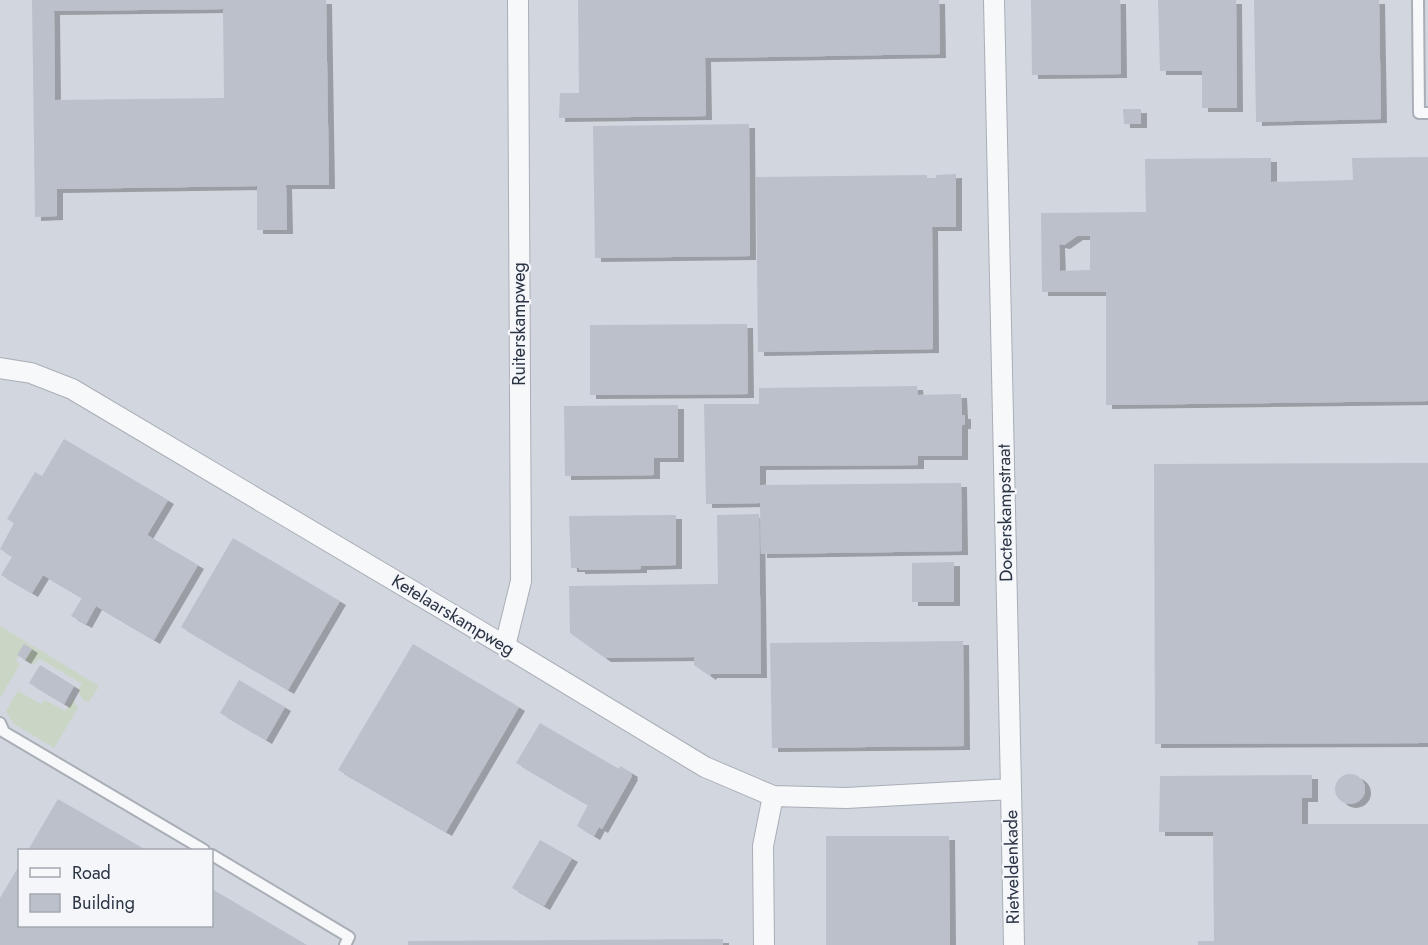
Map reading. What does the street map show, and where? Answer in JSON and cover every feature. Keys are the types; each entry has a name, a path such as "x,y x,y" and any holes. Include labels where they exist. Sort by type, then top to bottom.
{"street":[{"name":"Ruiterskampweg","path":"505,646 520,581 518,0"},
{"name":"Docterskampstraat","path":"994,0 1011,789"},
{"name":"Ketelaarskampweg","path":"0,368 31,373 72,389 705,767 773,796"},
{"path":"764,945 763,846 773,796 846,798 1011,789"},
{"name":"Rietveldenkade","path":"1011,789 1014,945"}],"lane":[{"path":"1418,0 1419,113 1428,113"},
{"path":"2,732 202,849"},
{"path":"213,856 349,937 345,945"}],"shaded area":[{"path":"0,0 1428,0 1428,945 0,945"}],"green space":[{"path":"0,626 99,686 89,702 83,700 78,691 82,684 39,658 34,665 25,660 32,649 24,644 16,661 20,664 0,698"},
{"path":"18,691 41,704 45,700 65,711 73,700 78,708 54,748 14,724 6,711"}],"building":[{"path":"32,0 326,0 329,185 286,185 287,230 257,230 257,186 57,189 57,216 35,217","holes":["223,9 224,98 55,100 54,11"]},
{"path":"578,0 939,0 940,54 705,58 706,116 559,118 560,93 579,93"},
{"path":"1031,0 1120,0 1121,74 1032,75"},
{"path":"1158,0 1236,0 1237,108 1202,108 1202,71 1160,71"},
{"path":"1254,0 1379,0 1381,119 1256,122"},
{"path":"1123,109 1141,109 1141,124 1124,124"},
{"path":"749,124 750,256 595,258 593,126"},
{"path":"1428,157 1428,401 1106,405 1106,292 1042,292 1041,213 1146,212 1145,159 1271,158 1271,182 1353,180 1352,158","holes":["1077,236 1090,236 1090,270 1060,271 1059,244 1064,245"]},
{"path":"956,174 956,227 932,227 933,349 758,352 756,177 927,175 927,178 936,178 936,175"},
{"path":"747,324 748,394 590,395 590,325"},
{"path":"917,386 918,395 961,394 962,415 965,415 965,425 962,425 962,456 918,456 918,465 760,466 760,485 961,483 962,551 761,554 760,503 706,504 704,404 759,404 759,388"},
{"path":"678,405 678,458 654,458 654,475 565,476 564,406"},
{"path":"64,439 168,500 147,535 198,565 154,640 96,606 86,624 71,616 82,598 43,575 32,593 1,575 12,557 0,549 14,523 7,519 35,472 42,476"},
{"path":"1428,463 1428,743 1155,744 1154,464"},
{"path":"759,514 761,674 711,674 710,676 694,665 694,657 605,658 570,633 569,586 718,584 717,515"},
{"path":"676,515 676,565 641,566 641,569 579,570 579,568 571,568 569,516"},
{"path":"233,538 340,601 288,690 181,627"},
{"path":"954,562 954,602 912,602 912,563"},
{"path":"963,641 964,746 772,748 770,643"},
{"path":"24,644 32,649 25,660 17,655"},
{"path":"413,644 519,707 446,832 338,770"},
{"path":"40,665 74,686 64,704 29,683"},
{"path":"239,680 285,707 266,740 220,713"},
{"path":"540,723 619,769 620,766 632,773 602,829 599,827 594,836 577,826 588,805 516,763"},
{"path":"1350,774 1361,778 1365,789 1361,800 1350,804 1339,800 1335,789 1339,778"},
{"path":"1312,775 1312,798 1302,798 1302,824 1428,824 1428,945 1198,945 1198,941 1214,941 1213,832 1159,832 1160,776"},
{"path":"58,799 144,849 29,849"},
{"path":"826,836 949,836 950,945 826,945"},
{"path":"540,840 572,858 544,906 512,888"},
{"path":"18,867 18,927 213,927 213,890 307,945 0,945 0,898"},
{"path":"723,939 723,945 408,945 408,941"}]}
